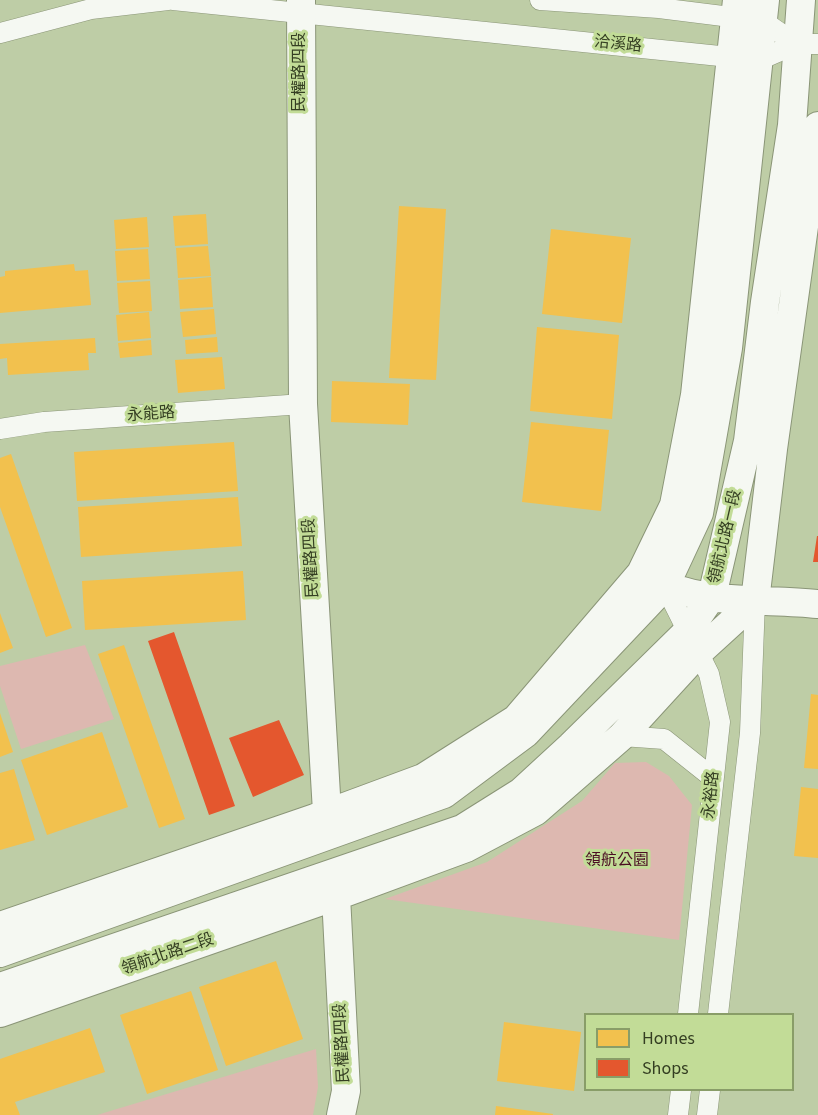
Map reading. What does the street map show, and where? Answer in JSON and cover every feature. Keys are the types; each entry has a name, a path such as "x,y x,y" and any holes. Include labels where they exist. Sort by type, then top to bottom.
{"street":[{"name":"洽溪路","path":"0,33 91,9 171,0 300,7 759,60 807,44"},
{"path":"540,0 659,8 764,10 807,44"},
{"name":"領航北路一段","path":"334,885 466,848 536,811 622,736 693,642 712,596 748,441 765,302 807,44 801,0"},
{"name":"民權路四段","path":"300,7 303,404 327,825 334,885 346,1090 341,1115"},
{"name":"領航北路一段","path":"653,579 674,505 695,395 736,9"},
{"name":"領航北路一段","path":"327,825 444,794 526,733 653,579 699,513 728,348 764,10"},
{"name":"領航北路一段","path":"334,885 462,828 521,792 693,642 755,602 773,449 818,126"},
{"name":"永能路","path":"0,429 44,422 303,404"},
{"path":"653,579 712,596 755,602 795,601 818,604"},
{"name":"永裕路","path":"653,579 693,642 709,674 720,722 688,1013"},
{"name":"永裕路","path":"718,1013 750,733 755,602"},
{"path":"622,736 664,739 713,778"},
{"path":"0,926 327,825"},
{"path":"0,953 327,825"},
{"name":"領航北路二段","path":"0,987 334,885"},
{"name":"領航北路二段","path":"0,1013 334,885"},
{"path":"678,1115 681,1091"},
{"path":"707,1115 710,1091"}],"green space":[{"path":"85,645 114,719 21,749 0,686 0,666"},
{"name":"領航公園","path":"646,762 669,776 692,805 679,940 385,899 487,862 582,801 615,763"},
{"path":"316,1049 318,1087 313,1115 97,1115"}],"building: Homes":[{"path":"399,206 446,209 436,380 389,378"},
{"path":"206,214 208,244 175,246 173,216"},
{"path":"147,217 149,247 116,249 114,220"},
{"path":"551,229 631,238 622,323 542,314"},
{"path":"208,246 211,276 178,278 176,248"},
{"path":"148,249 150,279 117,281 115,251"},
{"path":"74,264 75,271 88,270 91,305 0,313 0,277 5,276 5,271"},
{"path":"211,277 213,307 180,309 178,280"},
{"path":"150,281 152,311 119,313 117,283"},
{"path":"214,309 216,334 183,337 180,312"},
{"path":"149,312 151,338 118,341 116,315"},
{"path":"537,327 619,335 612,419 530,411"},
{"path":"217,337 218,352 186,354 185,340"},
{"path":"95,338 96,353 88,353 89,370 8,375 7,358 0,359 0,344"},
{"path":"151,340 152,355 120,358 118,343"},
{"path":"222,357 225,389 178,393 175,360"},
{"path":"332,381 410,384 408,425 331,422"},
{"path":"531,422 609,430 601,511 522,502"},
{"path":"234,442 238,491 77,501 74,452"},
{"path":"11,454 72,628 46,637 0,507 0,458"},
{"path":"238,497 242,546 81,557 78,507"},
{"path":"243,571 246,620 85,630 82,581"},
{"path":"0,613 13,648 0,653"},
{"path":"124,645 185,819 159,828 98,654"},
{"path":"811,694 818,695 818,769 804,768"},
{"path":"0,713 13,752 0,757"},
{"path":"102,732 128,807 47,835 21,760"},
{"path":"14,769 35,840 0,850 0,773"},
{"path":"801,787 818,789 818,858 794,856"},
{"path":"276,961 303,1039 226,1066 199,987"},
{"path":"191,991 218,1070 147,1094 120,1015"},
{"path":"504,1022 581,1032 574,1091 497,1081"},
{"path":"90,1028 105,1072 15,1102 20,1115 0,1115 0,1059"},
{"path":"496,1106 553,1114 553,1115 495,1115"}],"building: Shops":[{"path":"817,536 818,562 813,562"},
{"path":"174,632 235,806 209,815 148,641"},
{"path":"279,720 304,775 253,797 229,738"}]}
